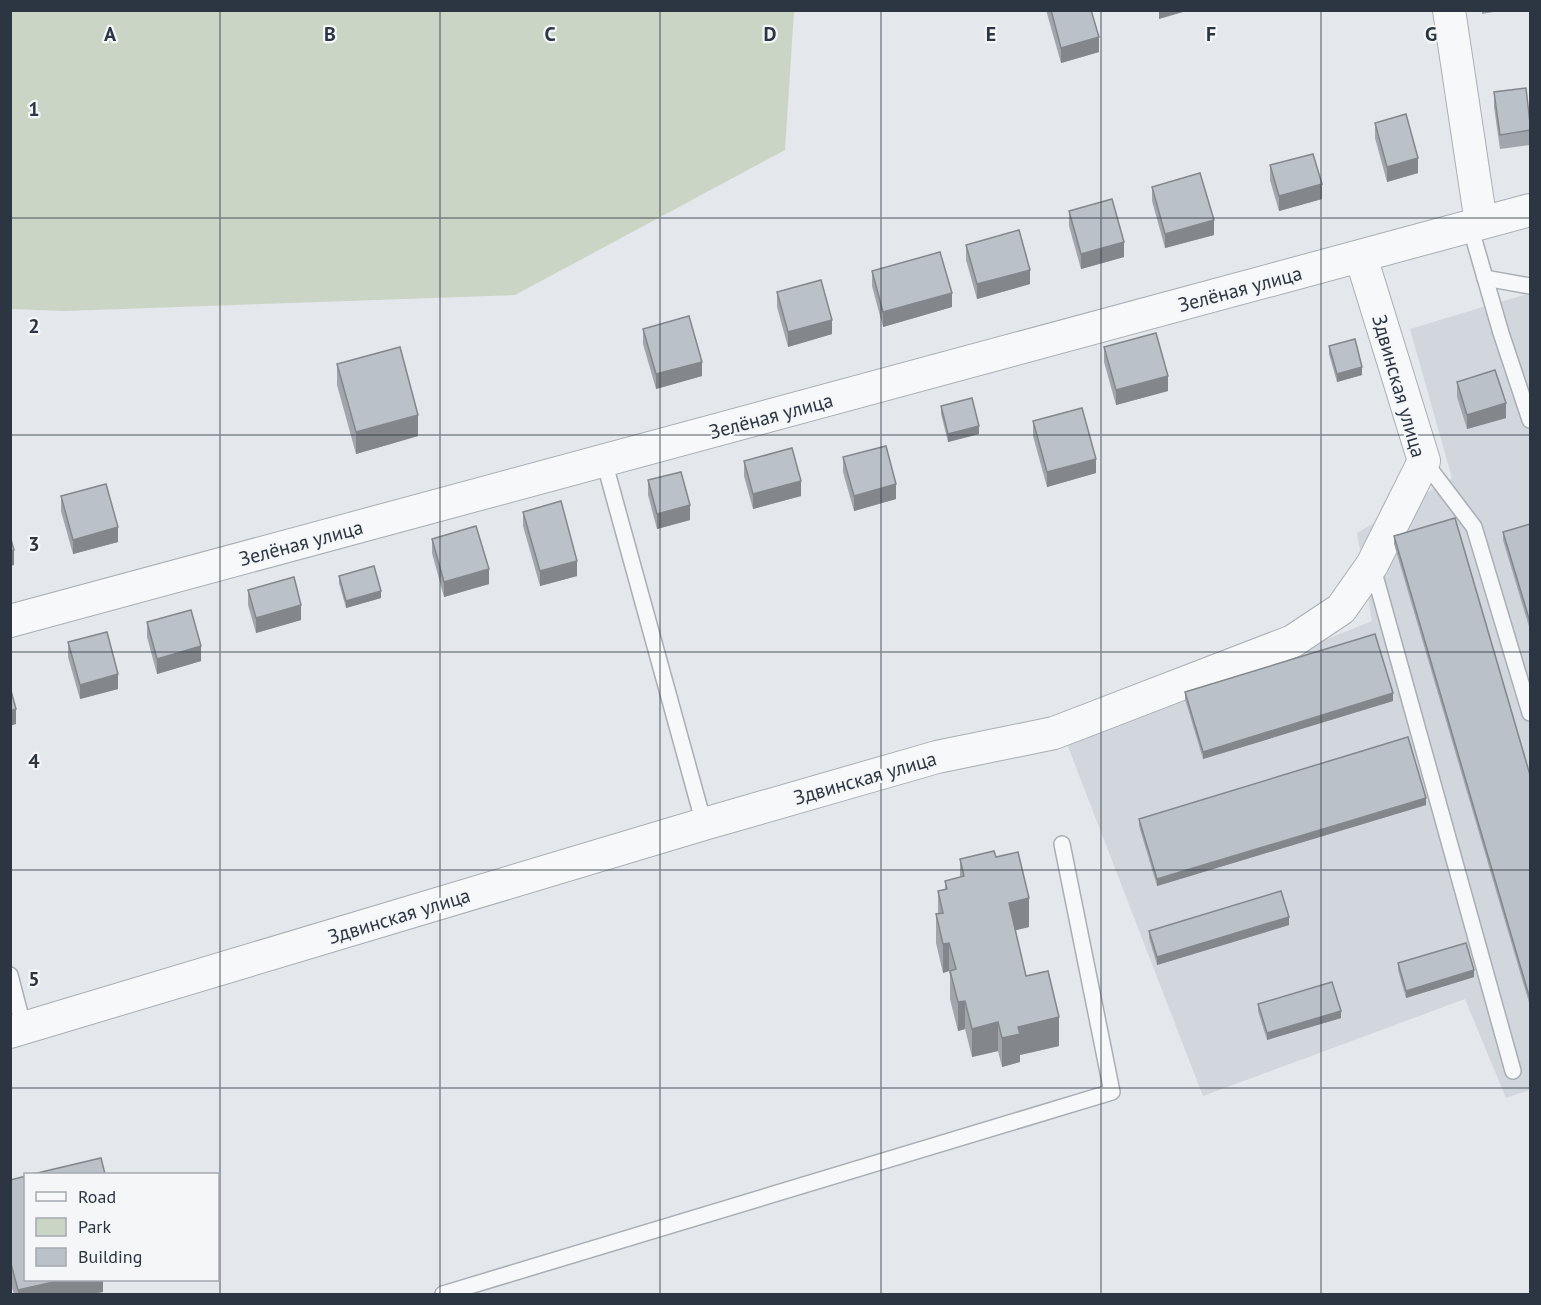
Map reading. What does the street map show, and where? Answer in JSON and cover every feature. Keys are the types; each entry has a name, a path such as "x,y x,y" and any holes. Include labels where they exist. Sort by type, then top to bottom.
{"street":[{"path":"1449,10 1475,225"},
{"name":"Зелёная улица","path":"10,621 1530,210"},
{"name":"Здвинская улица","path":"17,1031 704,824 937,757 1054,733 1293,641 1341,609 1372,565 1424,461 1361,257"}],"lane":[{"path":"1475,225 1485,278 1530,417"},
{"path":"1485,278 1530,286"},
{"path":"604,461 704,824"},
{"path":"1424,461 1473,527 1530,713"},
{"path":"1372,565 1513,1071"},
{"path":"443,1294 1112,1092 1062,844"},
{"path":"10,975 17,1031"}],"shaded area":[{"path":"1530,293 1530,1090 1506,1098 1465,999 1203,1096 1067,744 1372,621 1357,533 1452,478 1410,329"}],"green space":[{"path":"11,10 794,11 785,150 515,295 64,311 11,309"}],"building":[{"path":"1051,10 1091,10 1099,37 1061,48"},
{"path":"1526,88 1530,130 1500,135 1494,92"},
{"path":"1406,114 1418,158 1387,167 1375,123"},
{"path":"1313,154 1322,184 1279,196 1270,165"},
{"path":"1200,173 1214,220 1165,234 1152,187"},
{"path":"1112,199 1124,242 1081,254 1069,211"},
{"path":"1019,230 1030,270 977,284 966,245"},
{"path":"940,252 952,293 883,312 872,271"},
{"path":"821,280 832,320 788,332 777,292"},
{"path":"689,316 702,362 656,374 643,329"},
{"path":"1156,333 1168,376 1116,390 1104,347"},
{"path":"1355,339 1362,367 1337,374 1329,346"},
{"path":"400,347 418,415 356,432 337,364"},
{"path":"1495,370 1506,403 1467,415 1457,382"},
{"path":"972,398 979,426 948,434 941,406"},
{"path":"1082,408 1096,459 1047,472 1033,421"},
{"path":"886,446 896,484 854,496 843,457"},
{"path":"792,448 801,481 753,494 744,461"},
{"path":"681,472 690,505 657,514 648,480"},
{"path":"106,484 118,527 73,540 61,496"},
{"path":"561,501 577,561 540,571 523,512"},
{"path":"1455,518 1530,775 1530,999 1394,536"},
{"path":"1530,524 1530,622 1503,532"},
{"path":"476,526 489,569 444,582 432,539"},
{"path":"10,536 14,550 10,551"},
{"path":"374,566 381,591 346,601 339,576"},
{"path":"294,577 301,605 256,618 248,590"},
{"path":"191,610 201,646 157,659 147,622"},
{"path":"107,632 118,674 80,685 68,642"},
{"path":"1375,634 1393,693 1203,752 1185,692"},
{"path":"10,687 16,709 10,711"},
{"path":"1408,737 1426,798 1157,879 1139,819"},
{"path":"994,851 996,857 1018,852 1029,898 1009,903 1026,976 1048,971 1059,1017 1018,1027 1020,1034 1002,1038 998,1022 972,1029 965,1001 958,1002 950,971 956,969 949,943 943,944 936,914 943,913 938,891 947,889 945,881 964,876 960,859"},
{"path":"1281,891 1289,917 1157,957 1149,931"},
{"path":"1466,943 1474,970 1406,991 1398,963"},
{"path":"1332,982 1341,1011 1267,1033 1258,1004"},
{"path":"101,1158 105,1173 37,1173"},
{"path":"24,1176 24,1281 58,1281 18,1290 10,1260 10,1180"}]}
